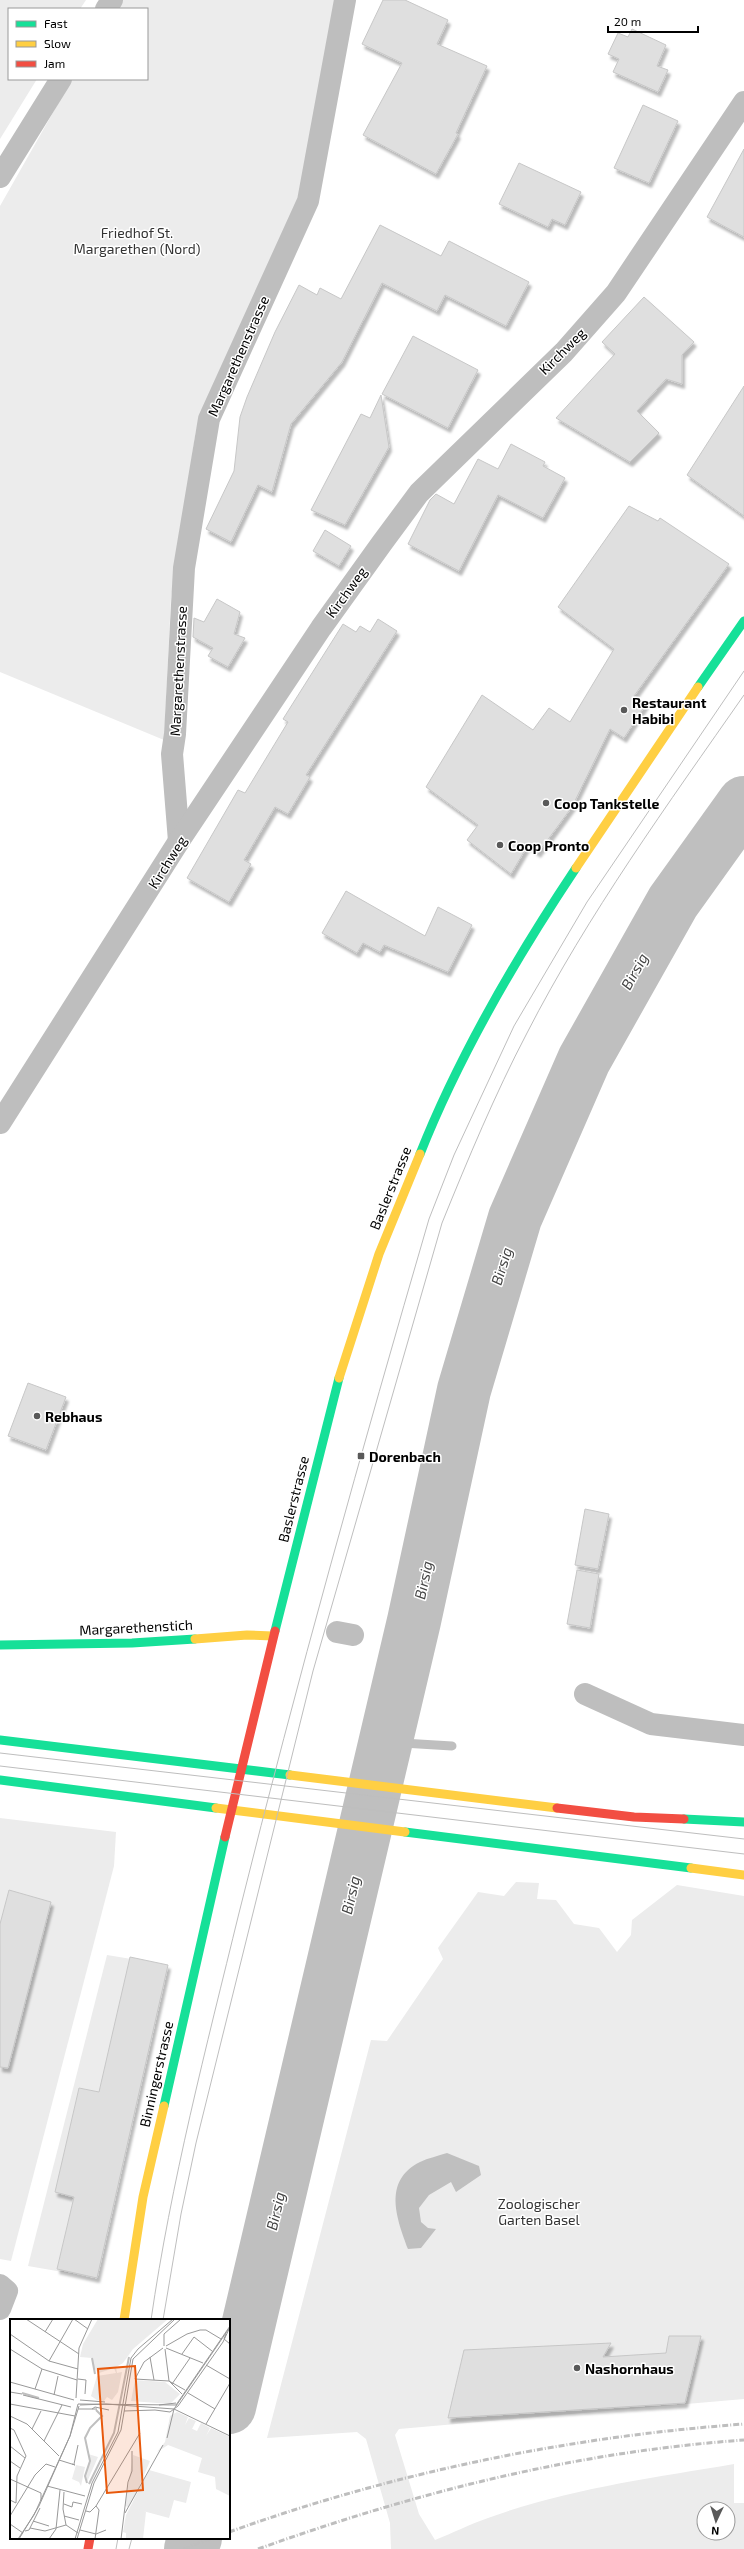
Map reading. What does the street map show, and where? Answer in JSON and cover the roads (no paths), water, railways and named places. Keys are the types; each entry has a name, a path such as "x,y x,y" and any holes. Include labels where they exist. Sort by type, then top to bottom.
{"main road":[{"name":"Baslerstrasse","path":"225,1836 334,1393 379,1254 423,1145 476,1033 560,891 744,621"},
{"name":"Margarethenstich","path":"0,1645 132,1643 247,1635 273,1636"},
{"path":"0,1740 634,1817 744,1822"},
{"path":"0,1780 744,1875"},
{"name":"Binningerstrasse","path":"124,2319 144,2190 225,1836"},
{"path":"88,2549 90,2539"}],"street":[{"name":"Margarethenstrasse","path":"179,841 172,754 175,734 184,568 209,419 308,201 345,0"},
{"path":"0,177 60,80"},
{"name":"Kirchweg","path":"0,1123 179,841 321,628 419,492 564,352 616,292 744,102"},
{"path":"585,1694 651,1724 744,1735"}],"waterway":[{"name":"Birsig","path":"230,2403 414,1621 464,1390 515,1218 584,1060 673,902 744,803"},
{"name":"Dorenbach","path":"386,1742 452,1746"},
{"name":"Birsig","path":"191,2549 195,2539"}],"tram line":[{"path":"151,2319 159,2268 190,2115 239,1913 331,1565 429,1219 454,1155 514,1026 587,902 744,671"},
{"path":"163,2319 181,2214 196,2143 313,1671 442,1223 472,1151 515,1056 576,945 630,860 744,695"},
{"path":"0,1753 744,1839"},
{"path":"0,1766 744,1854"},
{"path":"116,2549 118,2539"},
{"path":"129,2549 132,2539"}],"railway":[{"path":"230,2532 355,2492 483,2460 612,2438 744,2424"},
{"path":"258,2549 318,2528 377,2510 497,2478 619,2454 744,2440"},
{"path":"184,2549 209,2539"}],"place":[{"name":"Restaurant Habibi","path":"624,710"},
{"name":"Coop Tankstelle","path":"546,803"},
{"name":"Coop Pronto","path":"500,845"},
{"name":"Rebhaus","path":"37,1416"},
{"name":"Dorenbach","path":"361,1456"},
{"name":"Nashornhaus","path":"577,2368"}],"park label":[{"name":"Friedhof St. Margarethen (Nord)","path":"137,240"},
{"name":"Zoologischer Garten Basel","path":"539,2212"}]}
